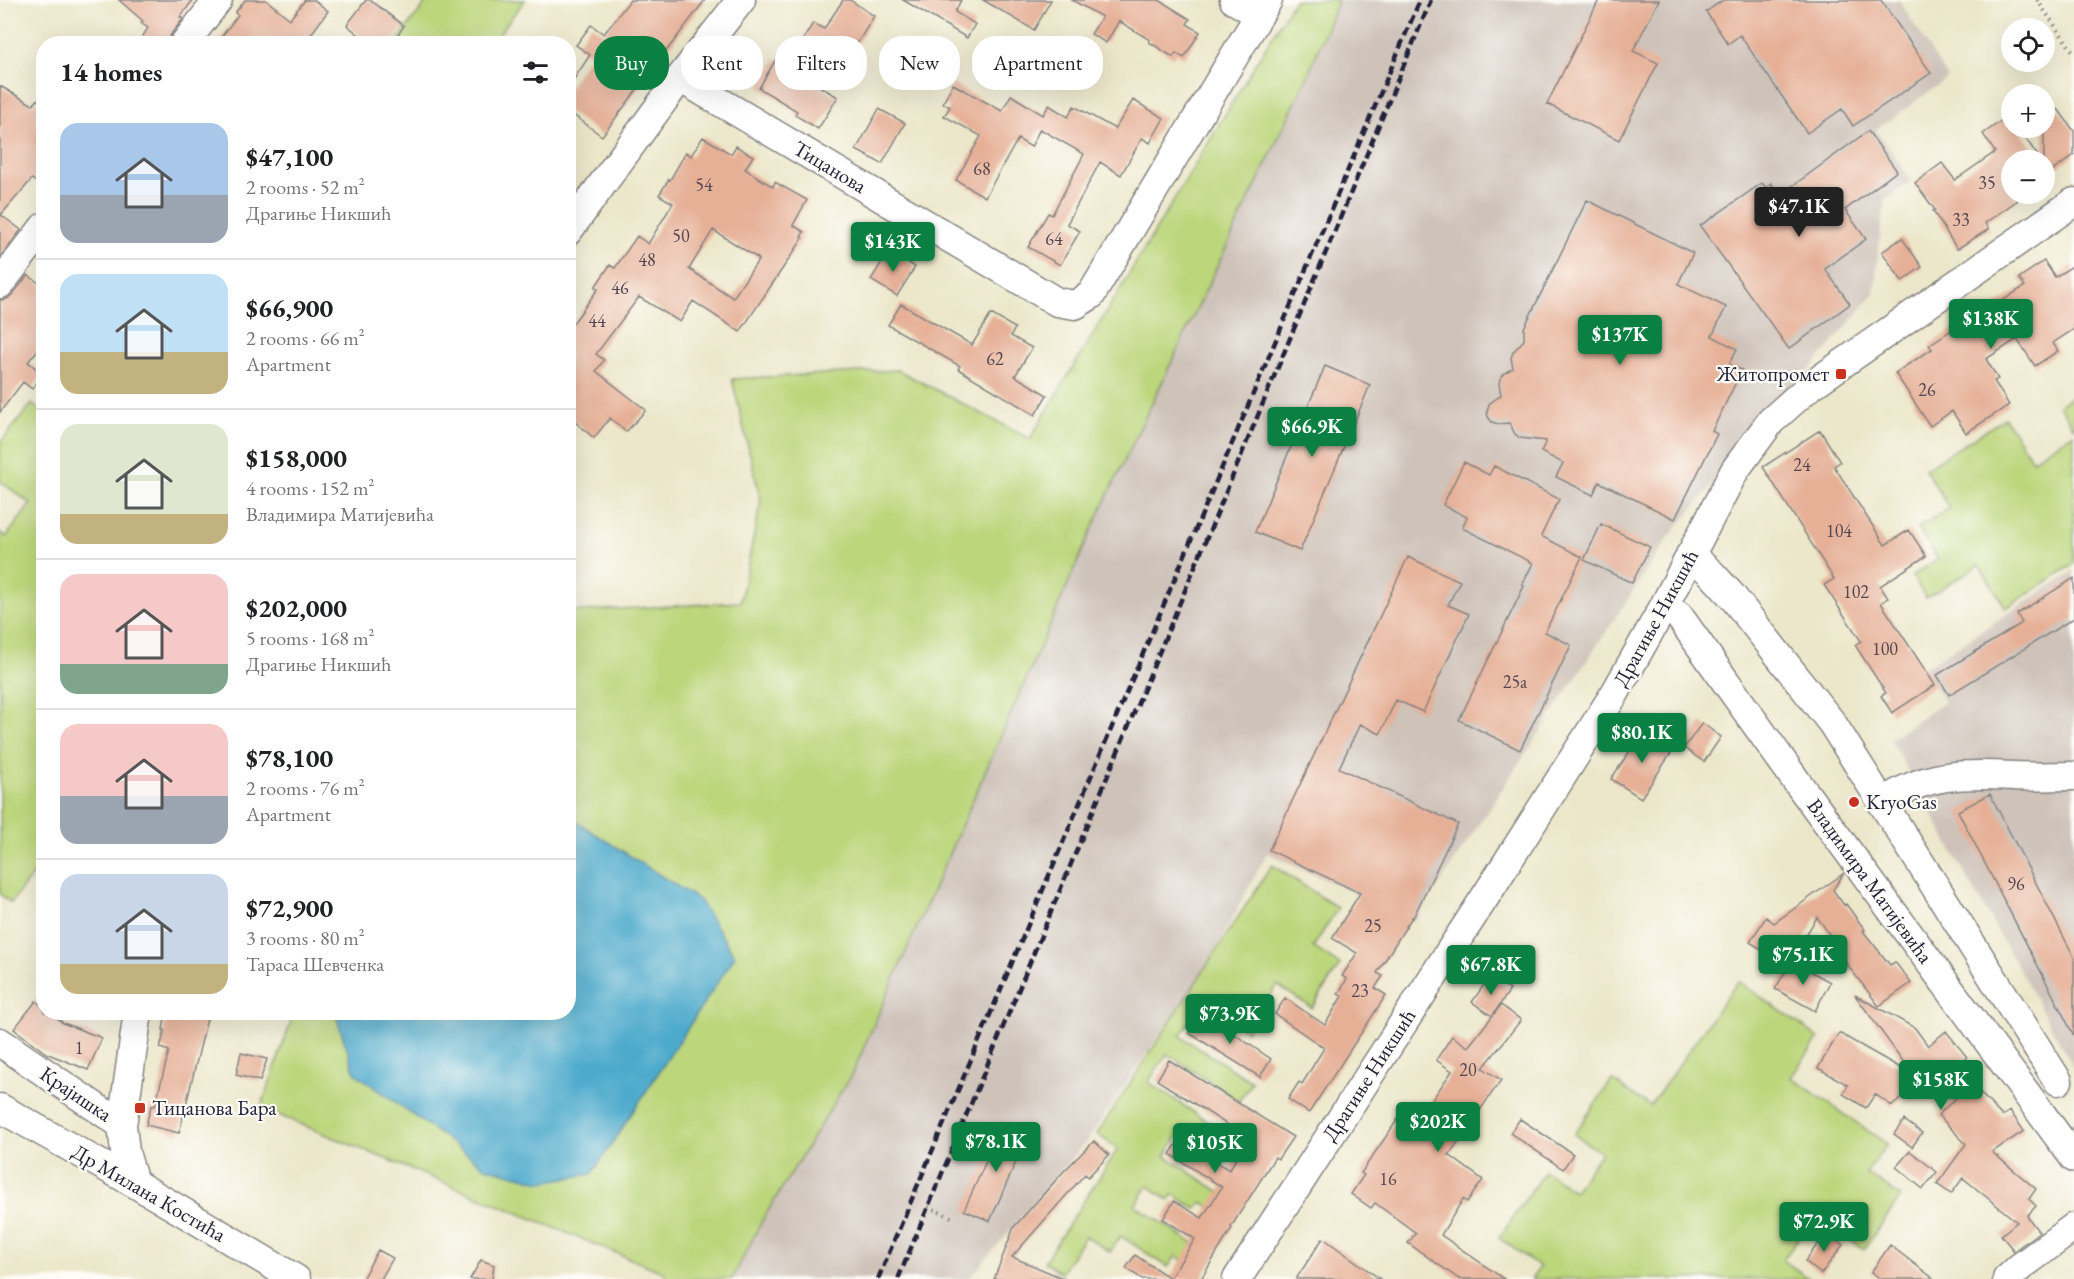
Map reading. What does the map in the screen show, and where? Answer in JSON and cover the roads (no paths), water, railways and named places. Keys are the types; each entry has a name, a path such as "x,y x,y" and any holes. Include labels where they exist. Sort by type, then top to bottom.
{"street":[{"path":"190,36 218,0"},
{"path":"713,36 741,0"},
{"path":"1234,0 1264,7"},
{"name":"Тицанова","path":"701,90 1057,302 1075,305 1091,296 1264,7"},
{"path":"576,220 681,78"},
{"name":"Драгиње Никшић","path":"1237,1279 1596,722 1664,606 1735,470 1771,421 1809,387 2074,202"},
{"path":"0,284 36,237"},
{"path":"1690,555 1725,588 1759,628 1832,723 2058,1081"},
{"name":"Владимира Матијевића","path":"1664,606 1679,616 1797,782 2074,1158"},
{"path":"2016,776 2029,763 2044,756 2074,756"},
{"path":"1882,803 1910,786 1936,778 1969,774 2074,776"},
{"path":"134,1183 125,1152 122,1125 137,1020"},
{"name":"Крајишка","path":"0,1042 122,1125"},
{"name":"Др Милана Костића","path":"0,1108 134,1183 296,1279"},
{"path":"2007,1279 2074,1227"}],"water":[{"path":"576,821 699,900 735,956 592,1174 541,1182 485,1167 355,1073 337,1020 576,1020"}],"railway":[{"path":"878,1279 1420,0"},
{"path":"898,1279 1431,0"}],"place":[{"name":"Житопромет","path":"1841,374"},
{"name":"KryoGas","path":"1854,802"},
{"name":"Тицанова Бара","path":"140,1108"}]}
